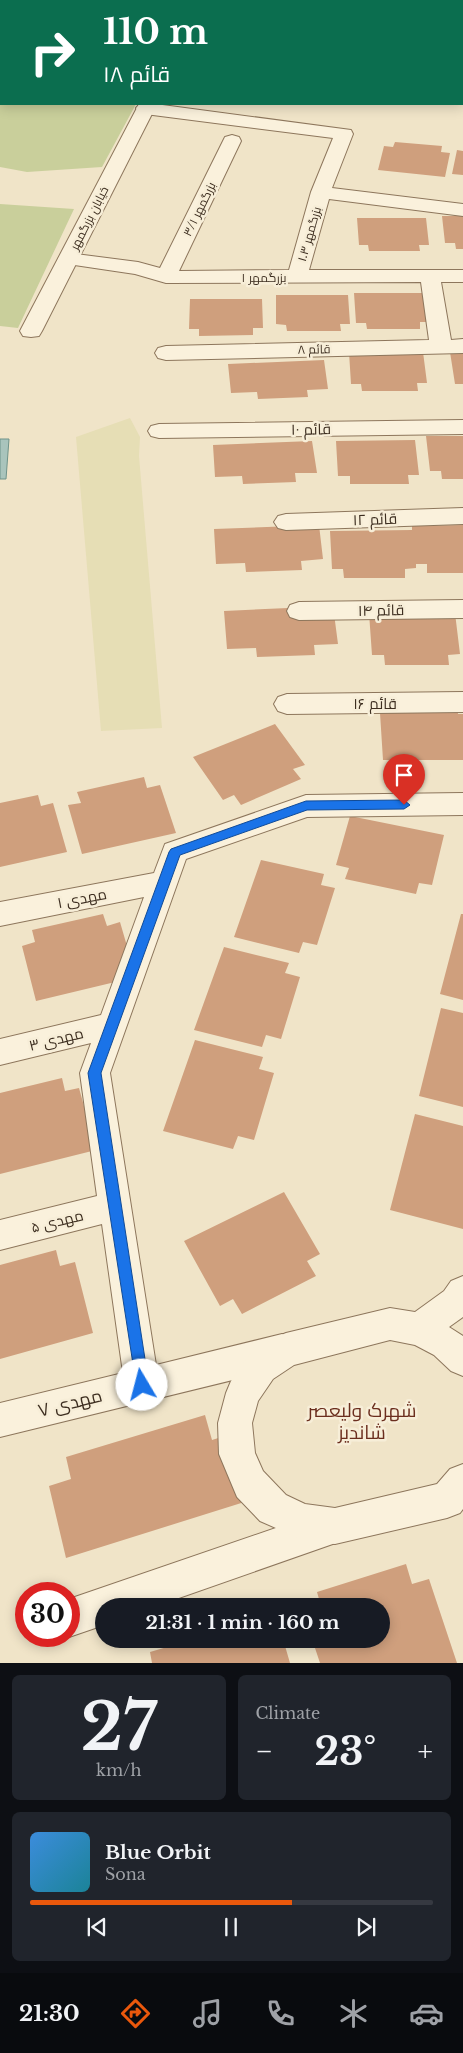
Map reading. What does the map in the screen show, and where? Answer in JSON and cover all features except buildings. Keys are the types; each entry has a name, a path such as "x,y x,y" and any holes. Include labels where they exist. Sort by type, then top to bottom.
{"street":[{"name":"بزرگمهر ۱.۳","path":"146,106 344,134 321,192 297,277"},
{"name":"خیابان بزرگمهر","path":"31,331 146,106"},
{"name":"بزرگمهر ۳/۱","path":"166,277 232,141"},
{"path":"321,192 463,210"},
{"name":"بزرگمهر ۱","path":"68,259 138,268 166,277 463,276"},
{"path":"430,276 441,346"},
{"name":"قائم ۸","path":"166,353 463,346"},
{"name":"قائم ۱۰","path":"159,431 463,427"},
{"name":"قائم ۱۲","path":"286,522 463,516"},
{"name":"قائم ۱۴","path":"299,611 463,609"},
{"name":"قائم ۱۶","path":"286,704 463,702"},
{"path":"142,1385 94,1073 175,852 306,806 463,804"},
{"name":"مهدی ۱","path":"0,914 164,882"},
{"name":"مهدی ۳","path":"0,1052 112,1025"},
{"name":"مهدی ۵","path":"0,1235 115,1206"},
{"path":"419,1329 456,1302 463,1292"},
{"name":"مهدی ۷","path":"0,1420 390,1324 419,1329 446,1343 463,1359"},
{"path":"286,1350 261,1368 243,1393 235,1423 237,1454 250,1484 273,1508 303,1522 335,1526"},
{"path":"80,1614 335,1526 446,1500 463,1482"}],"shaded area":[{"path":"130,418 140,437 139,456 162,728 101,731 76,437"}],"green space":[{"path":"0,105 135,105 102,167 27,172 0,167"},
{"path":"0,204 74,209 18,328 0,326"}],"water":[{"path":"0,439 9,439 6,479 0,479"}],"district":[{"name":"شهرک ولیعصر شاندیز","path":"362,1421"}],"route":[{"path":"142,1385 94,1073 175,852 306,806 404,805"}]}
